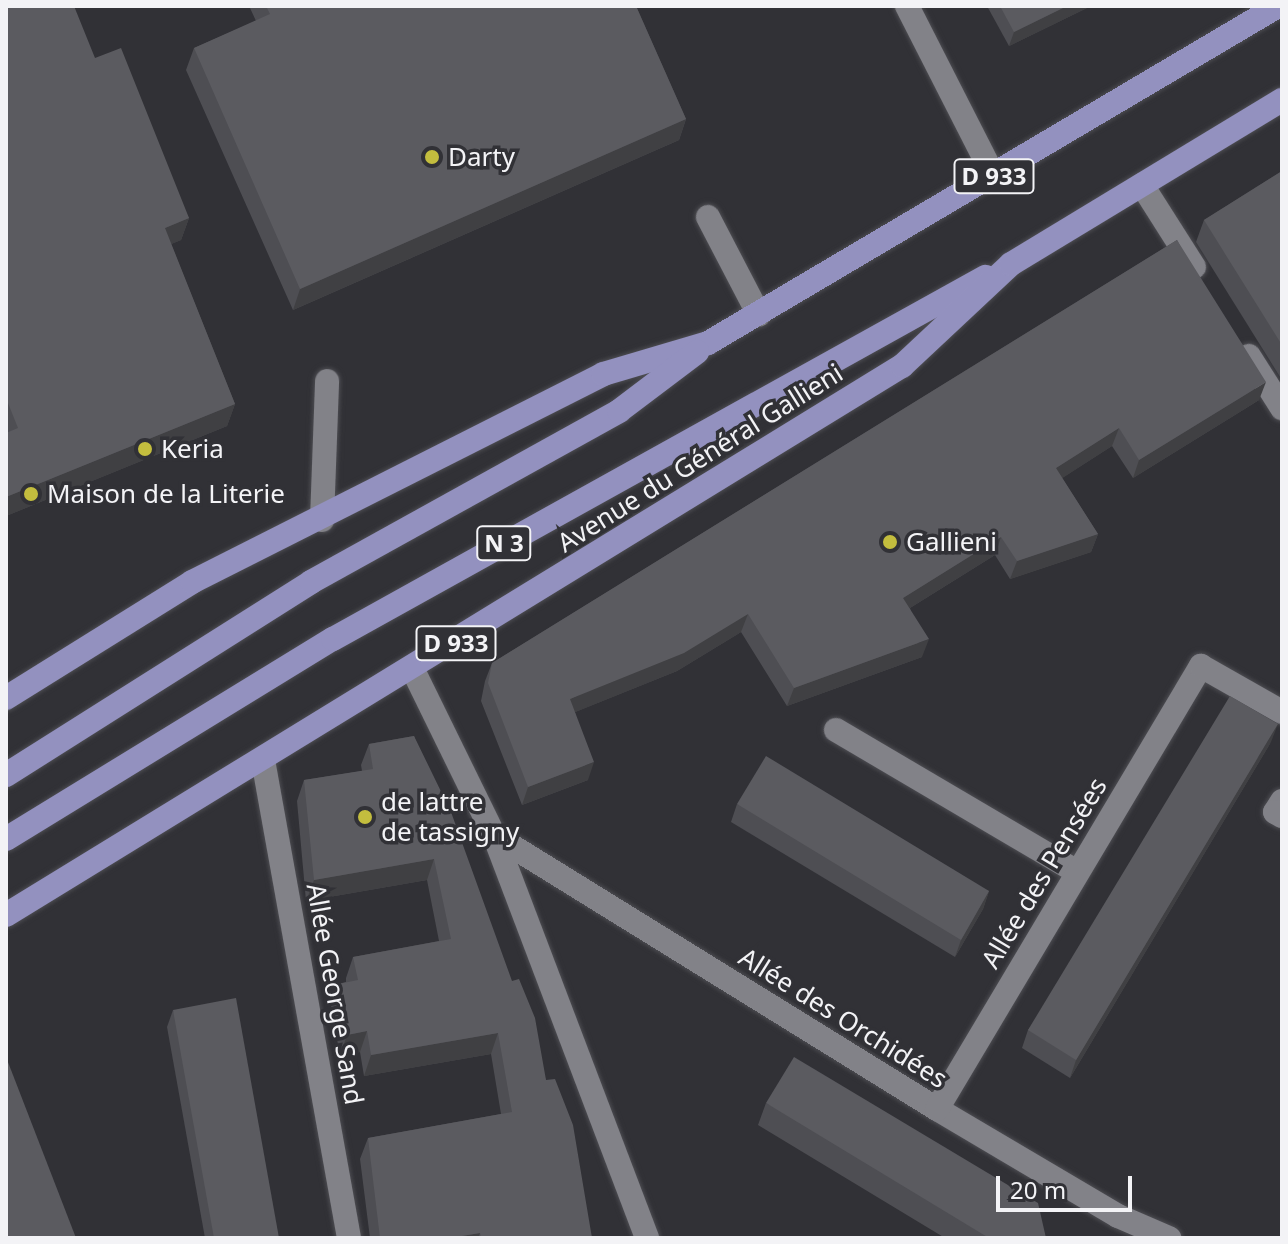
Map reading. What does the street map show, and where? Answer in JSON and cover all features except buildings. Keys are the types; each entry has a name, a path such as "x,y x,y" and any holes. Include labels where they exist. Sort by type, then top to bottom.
{"main road":[{"name":"D 933","path":"6,698 192,582 322,520 603,374 708,343 994,177 1278,6"},
{"name":"Avenue du Général Gallieni","path":"6,915 413,670 902,366 1011,264 1282,100"},
{"name":"N 3","path":"6,839 333,639 1011,264"},
{"path":"6,775 311,582 619,411 708,343"}],"street":[{"path":"907,6 994,177"},
{"path":"1142,185 1208,290"},
{"path":"708,217 759,315"},
{"path":"1233,329 1282,408"},
{"path":"322,520 327,381"},
{"name":"Allée des Pensées","path":"937,1109 1201,666 1282,712"},
{"path":"413,670 494,835 647,1238"},
{"path":"836,730 1077,872"},
{"name":"Allée George Sand","path":"263,760 349,1238"},
{"path":"1282,801 1275,812 1282,816"},
{"name":"Allée des Orchidées","path":"494,835 937,1109 1118,1216 1169,1238"}],"place":[{"name":"Darty","path":"432,157"},
{"name":"Keria","path":"145,449"},
{"name":"Maison de la Literie","path":"31,494"},
{"name":"Gallieni","path":"890,542"},
{"name":"de lattre de tassigny","path":"365,817"}]}
